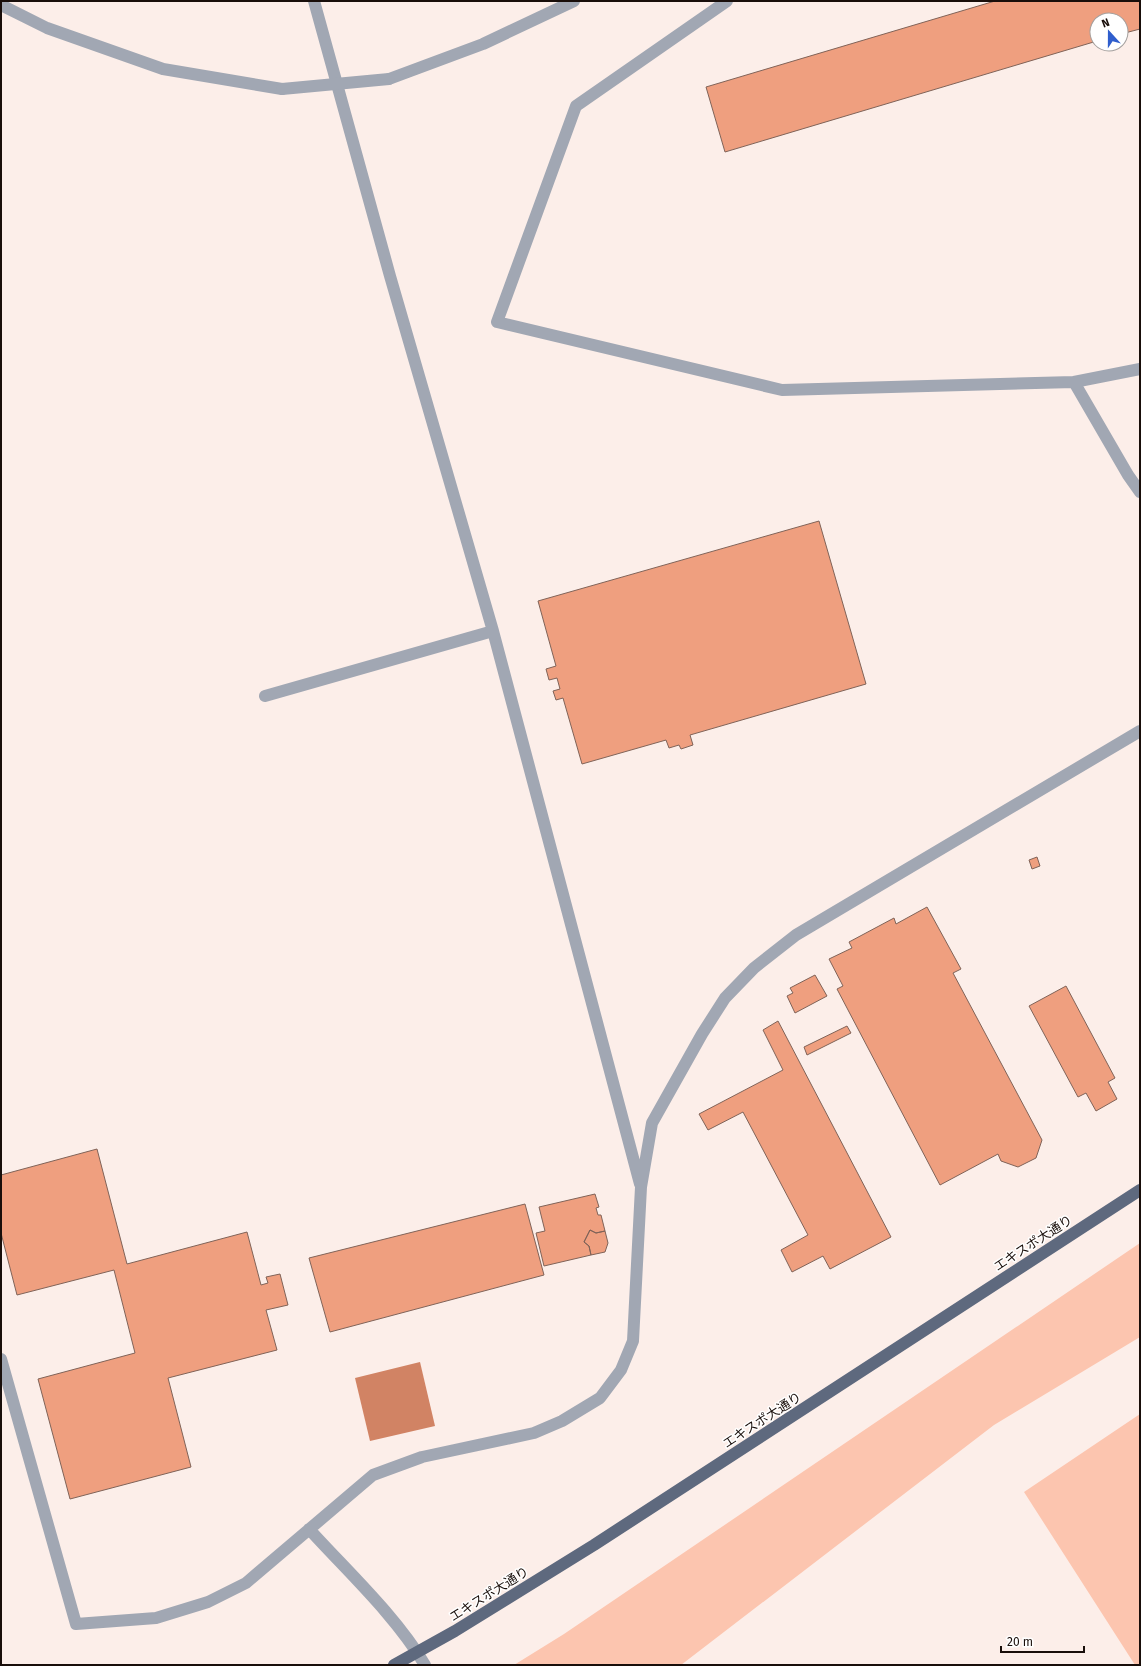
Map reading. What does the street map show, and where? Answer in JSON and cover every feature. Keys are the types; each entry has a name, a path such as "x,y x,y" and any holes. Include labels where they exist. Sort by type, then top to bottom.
{"main road":[{"name":"エキスポ大通り","path":"394,1665 417,1653 594,1545 1140,1190"}],"street":[{"path":"314,1 390,276 493,631 641,1187"},
{"path":"1,5 47,28 163,69 282,89 388,79 483,44 574,1"},
{"path":"727,1 576,106 496,322 782,390 1074,382 1140,369"},
{"path":"1074,382 1128,475 1140,492"},
{"path":"265,696 493,631"},
{"path":"1,1359 76,1624 156,1618 208,1602 246,1583 373,1475 422,1457 534,1433 562,1421 600,1398 621,1370 633,1341 641,1187 652,1124 702,1034 725,998 754,968 796,935 1140,731"},
{"path":"309,1529 387,1614 417,1653 424,1665"}],"shaded area":[{"path":"1140,1243 1140,1337 994,1425 681,1665 514,1665 564,1634"},
{"path":"420,1362 435,1426 370,1441 355,1378"},
{"path":"1140,1414 1140,1665 1135,1665 1024,1492"}],"building":[{"path":"995,1 1140,1 1140,29 1129,32 1129,12 1089,12 1089,43 725,152 706,87"},
{"path":"819,521 866,684 690,735 693,745 681,749 679,745 669,748 666,740 582,764 563,698 556,700 553,691 560,689 557,678 549,680 546,669 556,666 538,601"},
{"path":"1037,857 1040,866 1032,869 1029,860"},
{"path":"927,907 961,969 953,973 1042,1140 1036,1158 1018,1167 1001,1161 998,1154 940,1185 837,989 843,986 829,959 852,948 849,942 894,918 896,924"},
{"path":"815,975 827,996 795,1013 787,996 793,993 790,988"},
{"path":"1066,986 1115,1078 1108,1082 1117,1099 1096,1111 1086,1093 1078,1097 1029,1006"},
{"path":"778,1021 891,1237 830,1269 823,1256 792,1272 781,1250 808,1235 743,1112 708,1130 699,1114 783,1070 763,1030"},
{"path":"847,1026 851,1033 807,1055 804,1047"},
{"path":"97,1149 127,1264 247,1232 261,1285 268,1283 266,1277 280,1274 288,1305 266,1310 277,1350 168,1378 191,1467 70,1499 38,1379 135,1353 114,1270 17,1295 1,1233 1,1175"},
{"path":"595,1194 599,1207 596,1208 598,1215 601,1215 605,1231 596,1233 590,1230 584,1242 589,1246 591,1255 544,1266 536,1233 545,1231 539,1207"},
{"path":"525,1204 544,1275 330,1332 309,1258"},
{"path":"590,1230 596,1233 605,1231 608,1243 605,1252 591,1255 589,1246 584,1242"}]}
